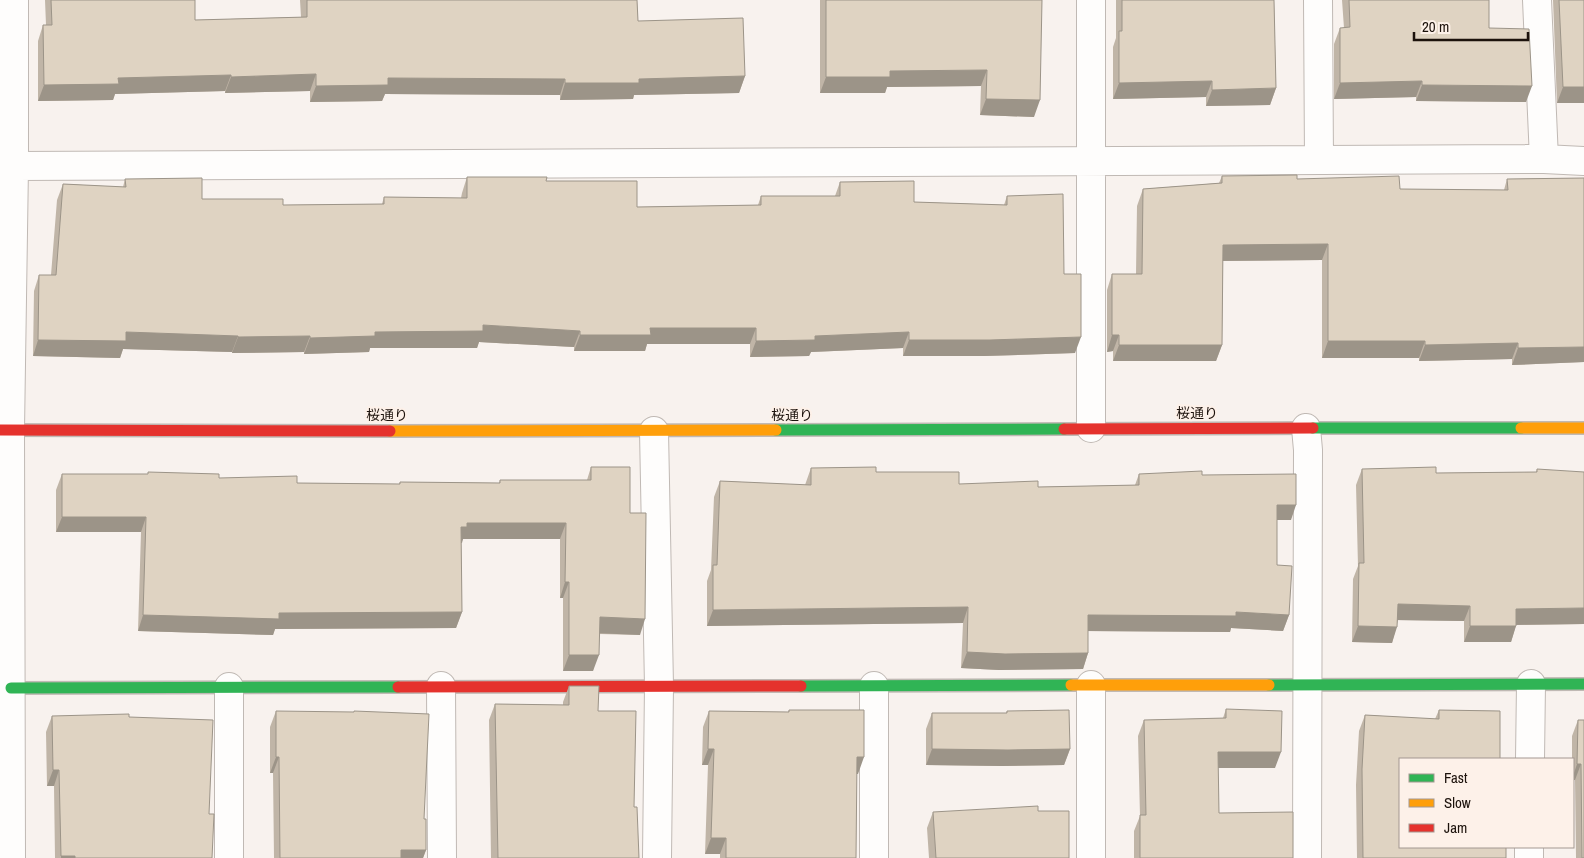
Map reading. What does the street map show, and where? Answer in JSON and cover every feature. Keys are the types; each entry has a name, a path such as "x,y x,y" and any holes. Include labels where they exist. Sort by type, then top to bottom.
{"street":[{"path":"11,858 11,688 5,430 14,166 14,0"},
{"path":"1091,0 1091,428"},
{"path":"1318,0 1319,160"},
{"path":"1537,0 1544,159"},
{"path":"14,166 1544,159 1584,161"},
{"name":"桜通り","path":"5,430 654,431 1091,428 1584,428"},
{"path":"1306,428 1308,450 1307,858"},
{"path":"654,431 659,686 657,858"},
{"path":"1530,758 1531,684"},
{"path":"11,688 1584,684"},
{"path":"1091,685 1091,858"},
{"path":"441,686 442,858"},
{"path":"874,686 874,858"},
{"path":"229,687 229,858"}],"building":[{"path":"51,0 195,0 195,20 307,17 307,0 637,0 638,21 743,18 745,76 639,79 639,83 565,83 565,79 388,78 388,85 316,86 316,74 231,77 231,75 118,78 119,84 44,85 43,25 52,25"},
{"path":"826,0 1042,0 1040,100 986,99 987,70 890,71 890,77 826,77"},
{"path":"1122,0 1274,0 1276,88 1212,90 1212,81 1119,83 1119,31 1122,31"},
{"path":"1349,0 1489,0 1489,28 1529,29 1532,86 1422,85 1422,81 1340,83 1340,28 1350,27"},
{"path":"1559,0 1584,0 1584,87 1563,87"},
{"path":"1297,175 1297,179 1399,176 1400,189 1508,190 1507,179 1584,178 1584,347 1518,348 1518,343 1425,345 1425,341 1328,341 1328,244 1223,245 1222,345 1119,345 1119,335 1112,335 1112,274 1142,274 1143,189 1222,183 1222,176"},
{"path":"467,177 547,177 546,181 637,181 637,207 761,205 761,196 840,196 840,182 914,181 914,202 1007,205 1007,196 1063,194 1064,274 1081,274 1081,337 909,340 909,332 815,336 815,340 756,341 756,328 650,328 651,335 580,335 580,331 483,325 483,331 375,332 375,336 310,338 310,336 238,337 126,332 126,341 38,340 39,275 56,275 63,184 126,187 125,179 202,178 202,199 283,199 283,205 384,204 384,197 467,198"},
{"path":"591,467 630,467 630,513 646,513 645,619 600,617 599,655 569,655 569,582 565,582 566,523 467,523 467,527 461,527 462,612 279,613 279,619 143,615 146,517 62,517 62,474 148,474 148,472 219,474 219,478 297,476 297,483 500,483 500,480 591,480"},
{"path":"876,467 876,472 959,472 959,484 1038,481 1038,487 1139,485 1139,474 1202,471 1202,475 1296,474 1296,505 1277,505 1277,565 1292,566 1289,615 1236,612 1236,616 1088,615 1088,653 1005,654 967,652 968,607 713,610 713,565 717,565 720,481 811,485 811,468"},
{"path":"1436,467 1436,473 1537,472 1537,469 1584,472 1584,608 1516,609 1516,626 1470,626 1470,606 1398,604 1397,627 1358,626 1359,563 1364,563 1362,469"},
{"path":"569,686 599,686 598,711 636,711 634,807 637,807 639,858 498,858 495,704 569,705"},
{"path":"1226,709 1282,711 1281,752 1218,752 1219,813 1293,812 1293,858 1140,858 1140,815 1146,815 1144,720 1226,718"},
{"path":"789,710 864,710 864,757 857,757 856,858 726,858 726,838 711,838 714,749 708,749 709,711 789,712"},
{"path":"1069,710 1070,749 932,749 932,713 1007,713 1007,711"},
{"path":"1439,710 1500,711 1500,758 1399,758 1399,848 1506,848 1506,858 1363,858 1362,769 1365,715 1439,719"},
{"path":"276,711 354,711 429,714 424,819 426,819 426,850 401,850 401,858 280,858 279,757 276,757"},
{"path":"129,714 129,717 213,720 209,814 214,814 212,858 75,858 75,856 61,856 59,770 53,770 52,716"},
{"path":"1578,720 1584,720 1584,858 1582,858 1581,764 1577,764"},
{"path":"1038,806 1038,811 1069,811 1069,858 936,858 933,812"}],"traffic: fast":[{"path":"1313,428 1521,428"},
{"path":"776,430 1064,429"},
{"path":"1269,685 1584,684"},
{"path":"801,686 1071,685"},
{"path":"11,688 398,687"}],"traffic: slow":[{"path":"1521,428 1584,428"},
{"path":"390,431 776,430"},
{"path":"1071,685 1269,685"}],"traffic: jam":[{"path":"1064,429 1313,428"},
{"path":"0,430 390,431"},
{"path":"398,687 801,686"}]}
